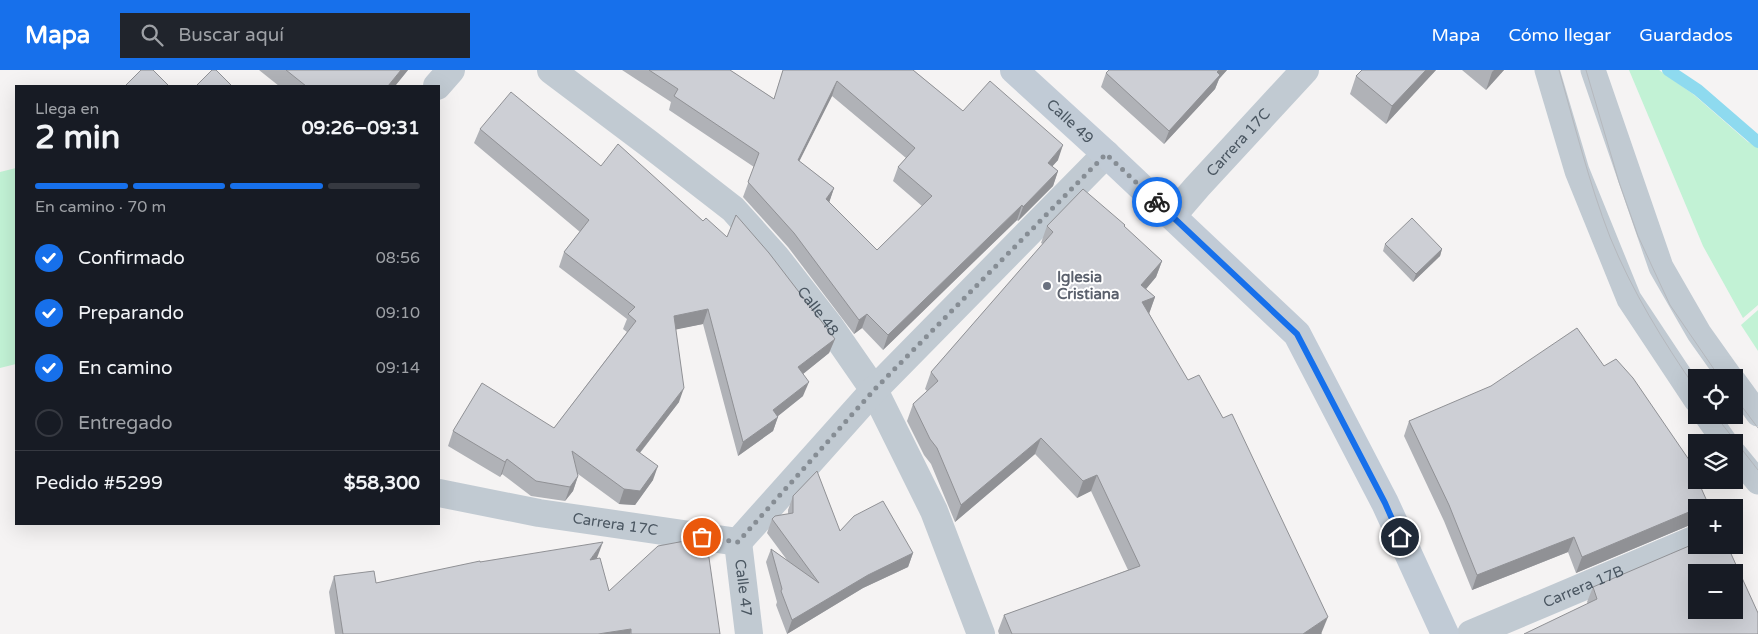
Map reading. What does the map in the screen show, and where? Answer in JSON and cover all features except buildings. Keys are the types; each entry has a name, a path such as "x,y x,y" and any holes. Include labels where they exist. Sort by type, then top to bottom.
{"main road":[{"name":"Calle 49","path":"1014,70 1297,334 1385,503 1445,634"}],"street":[{"path":"438,85 451,70"},
{"name":"Calle 48","path":"551,70 733,210 776,257 830,325 874,390 934,511 981,634"},
{"name":"Carrera 17C","path":"1172,216 1305,70"},
{"path":"1547,70 1577,171 1629,299 1688,388"},
{"path":"1593,70 1661,267 1699,332 1725,369"},
{"path":"738,542 874,390 1106,154"},
{"path":"1743,393 1758,414"},
{"path":"1743,464 1758,482"},
{"name":"Carrera 17C","path":"440,493 539,513 738,542"},
{"name":"Calle 47","path":"738,542 749,634"},
{"name":"Carrera 17B","path":"1471,634 1688,542"}],"green space":[{"path":"1629,70 1659,70 1693,94 1748,142 1758,146 1758,305 1743,318 1703,246"},
{"path":"15,168 15,364 0,368 0,172"},
{"path":"1758,310 1758,351 1741,325"}],"waterway":[{"path":"1668,70 1698,90 1758,142"}],"tram line":[{"path":"1559,70 1589,175 1610,237 1628,277 1649,315 1688,377"},
{"path":"1586,70 1619,182 1638,236 1670,305 1714,369"},
{"path":"1743,408 1758,428"},
{"path":"1722,424 1758,470"}],"way so far":[{"path":"702,537 738,542 874,390 1106,154 1157,202"}],"place":[{"name":"Iglesia Cristiana","path":"1047,286"}],"route":[{"path":"1157,202 1297,334 1385,503 1400,537"}]}
